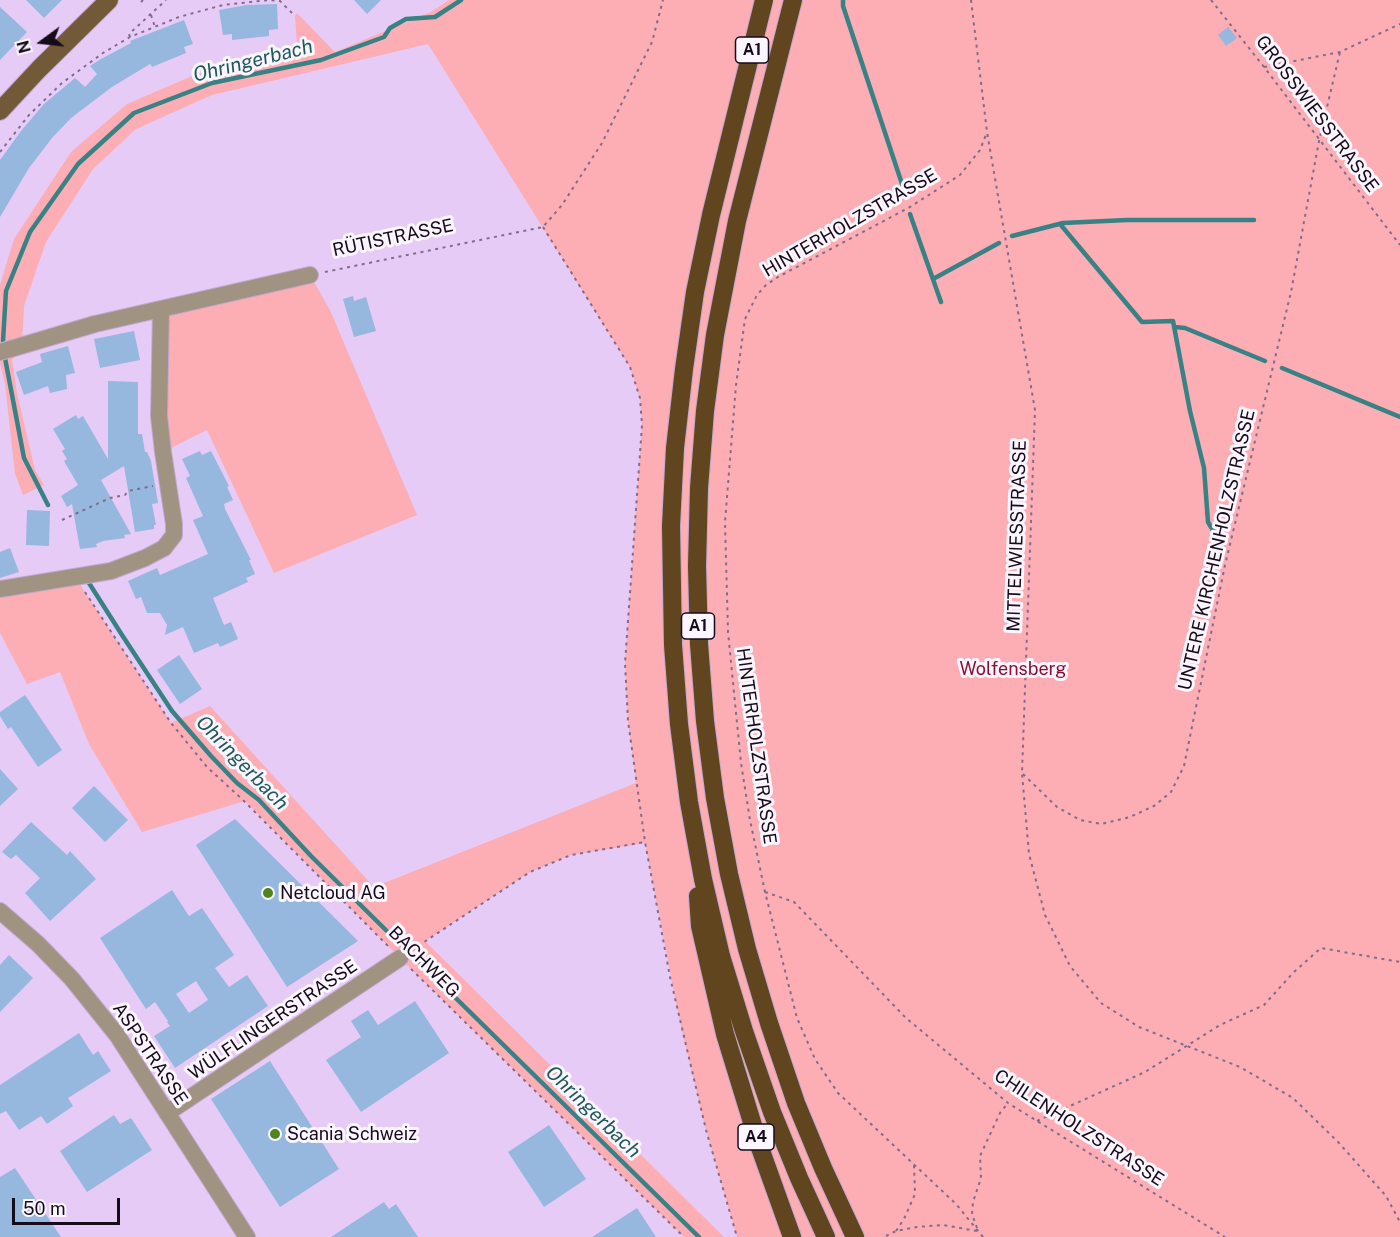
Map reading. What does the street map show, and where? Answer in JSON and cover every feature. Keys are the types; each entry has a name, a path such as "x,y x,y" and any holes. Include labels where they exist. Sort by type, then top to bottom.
{"highway":[{"name":"A1","path":"764,0 703,253 684,369 675,448 671,566 673,645 680,733 696,840 721,956 756,1069 784,1143 826,1237"},
{"name":"A1","path":"793,0 737,220 715,335 705,411 699,488 697,556 699,644 705,721 715,798 729,874 747,949 796,1103 855,1237"},
{"name":"A4","path":"696,840 700,926 713,984 747,1107 792,1237"}],"main road":[{"path":"0,111 39,69 110,0"}],"street":[{"path":"0,352 95,324 310,275"},
{"path":"0,589 111,571 164,548 174,535 159,416 161,309"},
{"name":"ASPSTRASSE","path":"0,911 38,944 72,979 117,1035 247,1237"},
{"name":"WÜLFLINGERSTRASSE","path":"167,1113 400,958"}],"path":[{"path":"130,37 129,34 166,0"},
{"path":"663,0 652,42 602,143 562,205 543,227 630,367 640,398 642,425 625,663 628,721 645,842 661,933 706,1130 736,1237"},
{"name":"MITTELWIESSTRASSE","path":"971,0 987,132 1035,410 1022,773 1029,854 1045,915 1070,966 1101,1003 1139,1027 1240,1067 1293,1098 1339,1143 1386,1196 1400,1222"},
{"name":"GROSSWIESSTRASSE","path":"1211,0 1400,245"},
{"path":"0,152 29,116 62,84 103,53 130,37 179,17 223,5 280,1 295,16"},
{"path":"151,15 155,27"},
{"path":"1264,67 1340,52 1400,24"},
{"name":"UNTERE KIRCHENHOLZSTRASSE","path":"1022,773 1057,807 1080,820 1101,824 1154,806 1171,792 1184,766 1225,565 1291,292 1319,141 1340,52"},
{"name":"HINTERHOLZSTRASSE","path":"983,1237 956,1204 838,1093 815,1059 797,1018 765,892 743,775 728,621 724,522 736,386 745,319 757,295 766,285 910,207 960,175 980,150 987,132"},
{"name":"RÜTISTRASSE","path":"310,275 543,227"},
{"path":"62,520 110,498 125,495 128,491 153,486"},
{"name":"BACHWEG","path":"75,577 171,723 207,767 684,1237"},
{"path":"400,958 530,872 571,855 645,842"},
{"name":"CHILENHOLZSTRASSE","path":"765,892 794,902 906,1018 1008,1102 1225,1237"},
{"path":"1037,1120 1145,1072 1220,1025 1264,1005 1293,973 1321,948 1400,962"},
{"path":"886,1236 896,1231 943,1225 977,1231 972,1214 973,1202 981,1178 980,1156 1000,1113 1008,1102"},
{"path":"896,1231 915,1194 914,1164"}],"green space":[{"name":"Wolfensberg","path":"449,0 1400,0 1400,1237 737,1237 706,1130 680,1023 645,843 571,855 530,872 425,941 724,1237 684,1237 400,958 245,801 142,832 89,744 60,672 27,684 0,633 0,589 75,577 171,723 210,706 374,887 636,783 628,721 625,663 642,425 640,398 630,367 428,44 212,95 136,129 93,169 46,242 24,306 22,346 12,360 17,393 35,470 44,485 23,495 15,474 5,384 0,363 0,285 14,239 71,152 127,104 199,73 298,56 295,16 297,13 335,52 431,12"},
{"path":"310,275 330,310 417,515 274,573 207,430 163,452 161,309"}],"building":[{"path":"26,0 62,0 44,18"},
{"path":"354,0 381,0 367,14"},
{"path":"277,4 278,29 269,30 269,36 232,40 232,34 223,35 219,10 247,5"},
{"path":"0,7 27,32 0,60"},
{"path":"184,20 193,44 184,47 186,53 152,67 150,64 112,87 71,118 29,168 0,217 0,160 44,104 75,78 85,87 97,74 90,66 131,43 130,41"},
{"path":"1228,27 1237,38 1226,46 1218,35"},
{"path":"353,296 354,301 366,297 376,331 354,337 343,299"},
{"path":"134,331 140,360 100,368 94,339"},
{"path":"68,346 75,373 66,375 67,389 50,393 48,386 24,395 16,372 42,362 40,354"},
{"path":"108,381 138,382 138,434 142,434 145,452 151,461 158,503 152,504 156,525 154,529 135,532 124,466 101,480 131,534 124,535 125,538 103,541 96,544 97,547 80,549 72,504 67,507 61,496 78,485 64,461 67,459 62,451 65,449 53,429 76,415 78,419 83,416 108,459"},
{"path":"200,451 202,455 211,451 229,486 227,487 233,500 224,504 225,509 251,560 249,560 255,574 246,578 248,582 213,598 224,625 231,622 238,639 220,647 218,643 194,653 183,627 165,635 167,625 160,613 147,613 141,597 136,599 128,581 157,568 160,575 208,554 193,520 203,516 186,478 190,476 182,459"},
{"path":"27,510 50,511 49,546 26,545"},
{"path":"10,548 19,572 0,578 0,552"},
{"path":"179,655 202,689 180,704 157,670"},
{"path":"25,695 62,750 38,767 11,727 8,729 0,716 0,712"},
{"path":"0,769 18,789 0,806"},
{"path":"94,786 128,820 105,842 72,808"},
{"name":"Netcloud AG","path":"235,819 358,941 287,987 196,845"},
{"path":"31,822 67,855 70,851 96,879 50,921 25,893 40,878 16,855 11,859 2,852"},
{"path":"172,890 189,916 202,908 234,955 215,968 229,987 247,975 268,1006 175,1068 154,1036 170,1026 168,1021 155,1002 146,1009 100,938","holes":["196,981 208,1000 189,1013 176,994"]},
{"path":"9,955 33,978 0,1012 0,965"},
{"path":"415,1001 449,1053 361,1112 326,1060 361,1037 351,1021 368,1010 378,1025"},
{"path":"79,1033 93,1055 98,1051 111,1071 68,1098 73,1106 47,1124 41,1116 19,1130 6,1111 0,1114 0,1085"},
{"name":"Scania Schweiz","path":"270,1061 339,1169 280,1207 211,1099"},
{"path":"114,1115 120,1124 131,1118 152,1150 87,1192 60,1151"},
{"path":"549,1125 586,1179 544,1207 508,1152"},
{"path":"15,1168 61,1237 0,1237 0,1177"},
{"path":"384,1202 389,1209 396,1204 418,1237 331,1237"},
{"path":"637,1208 656,1237 592,1237"}],"waterway":[{"name":"Ohringerbach","path":"3,341 6,291 30,232 78,164 134,113 212,83 321,60 384,37 390,28 406,19 435,17 461,0"},
{"path":"843,0 843,6 906,196"},
{"path":"910,214 941,302"},
{"path":"1012,236 1063,223 1127,220 1254,220"},
{"path":"1060,224 1142,322 1173,321 1190,411 1204,468 1208,522 1223,547"},
{"path":"933,279 999,243"},
{"path":"1175,327 1185,328 1265,361"},
{"name":"Ohringerbach","path":"5,358 24,458 48,505"},
{"path":"1282,368 1400,417"},
{"name":"Ohringerbach","path":"89,583 172,711 237,783 259,800 311,856 400,944"},
{"name":"Ohringerbach","path":"415,958 699,1237"}],"place":[{"name":"Netcloud AG","path":"268,893"},
{"name":"Scania Schweiz","path":"275,1134"}]}
